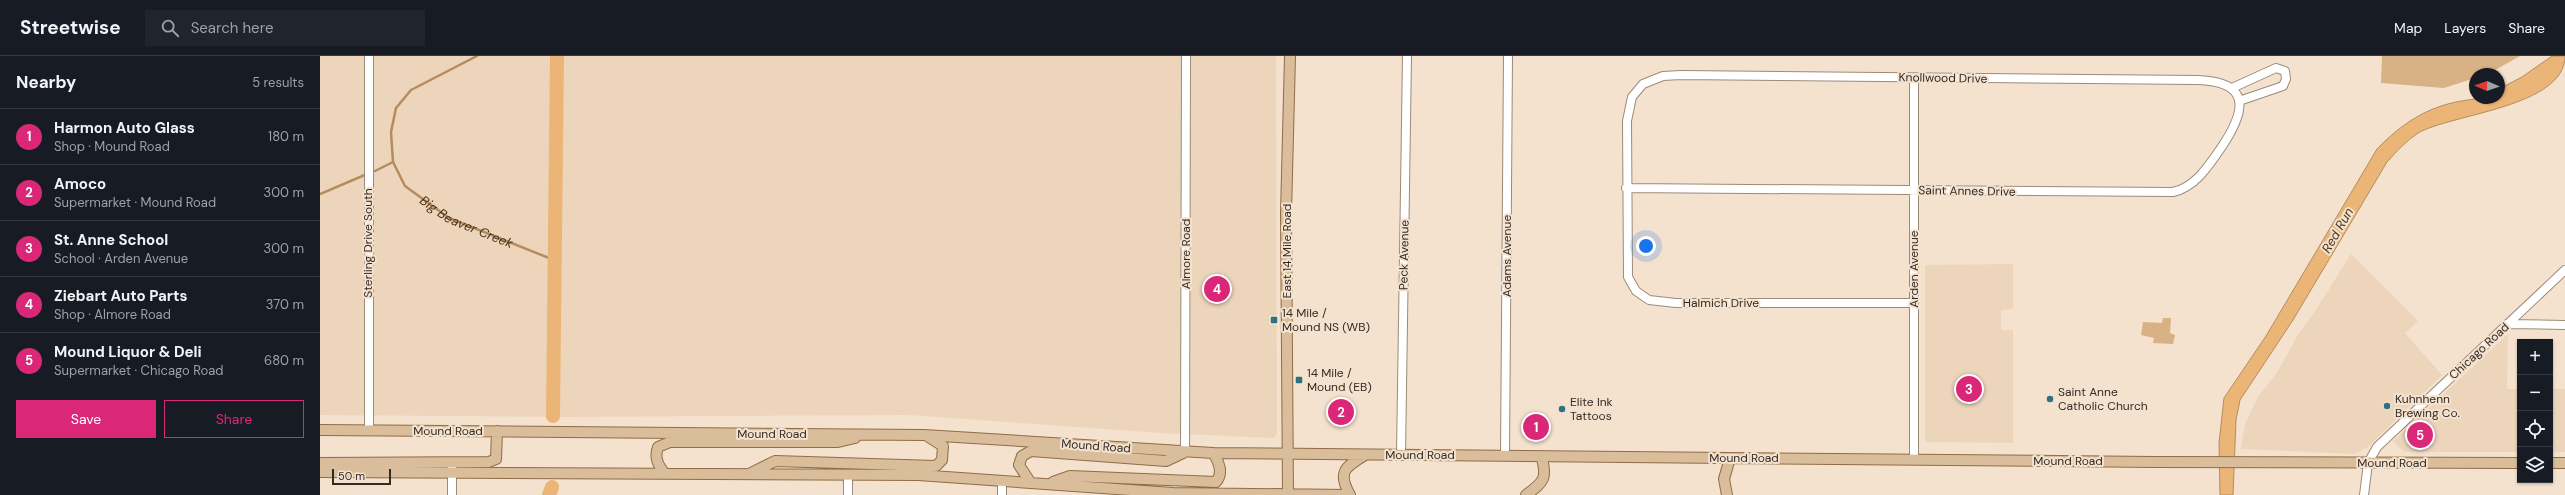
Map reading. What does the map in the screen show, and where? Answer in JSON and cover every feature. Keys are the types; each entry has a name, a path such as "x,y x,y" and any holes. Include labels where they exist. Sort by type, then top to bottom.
{"main road":[{"name":"East 14 Mile Road","path":"1288,495 1286,213 1290,56"},
{"name":"Mound Road","path":"320,430 924,435 1213,453 2212,462 2517,463"},
{"path":"320,463 482,462 496,459 497,431"},
{"path":"665,474 659,466 656,454 658,447 670,442 838,442 868,434"},
{"path":"749,474 775,461 936,466 942,460 942,446 938,442 924,435"},
{"path":"1030,482 1019,465 1022,456 1031,451 1166,461 1185,452"},
{"path":"1093,487 1216,482 1220,474 1220,462 1213,453"},
{"path":"1350,495 1345,486 1343,475 1349,465 1365,455"},
{"path":"1526,495 1544,480 1545,469 1541,456"},
{"path":"1727,495 1724,479 1730,458"},
{"path":"2553,463 2565,463"},
{"path":"320,472 848,474 1002,480 1202,494 1346,495"}],"street":[{"name":"Sterling Drive South","path":"369,431 370,56"},
{"name":"Almore Road","path":"1185,452 1186,56"},
{"name":"Peck Avenue","path":"1401,455 1407,56"},
{"name":"Adams Avenue","path":"1505,455 1508,56"},
{"path":"2276,68 2285,71 2286,78 2284,86 2239,101 2232,88 2276,68"},
{"name":"Knollwood Drive","path":"1626,188 1629,106 1636,90 1651,79 1681,75 2206,80 2220,82 2232,88"},
{"name":"Arden Avenue","path":"1914,78 1914,459"},
{"name":"Saint Annes Drive","path":"1626,188 2158,193 2181,191 2196,180 2234,128 2240,112 2239,101"},
{"name":"Halmich Drive","path":"1626,188 1628,277 1636,291 1649,300 1676,303 1914,303"},
{"name":"Chicago Road","path":"2364,495 2368,463 2380,445 2565,270"},
{"path":"2507,324 2565,325"},
{"path":"452,462 452,495"},
{"path":"848,474 848,495"},
{"path":"1002,480 1002,495"}],"shaded area":[{"path":"320,56 1276,56 1277,434 1274,438 1161,433 908,415 570,417 320,415"},
{"path":"2382,56 2520,56 2499,68 2469,68 2469,80 2444,88 2381,83"},
{"path":"2351,254 2418,321 2405,333 2442,375 2368,447 2354,454 2241,449 2245,424 2258,397 2278,371 2299,333 2314,313"},
{"path":"2013,264 2013,309 2001,310 2001,330 2013,330 2013,443 1925,442 1925,265"},
{"path":"2163,318 2171,318 2170,333 2175,335 2173,344 2153,343 2154,338 2141,335 2143,322 2162,323"},
{"path":"2508,334 2507,389 2517,389 2517,452 2404,452 2393,441"},
{"path":"2553,389 2565,389 2565,452 2553,452"}],"water":[{"name":"Red Run","path":"2552,56 2565,56 2560,73 2547,87 2527,98 2434,126 2418,133 2405,143 2387,162 2293,320 2240,400 2236,420 2233,495 2220,495 2219,443 2224,398 2266,336 2377,149 2404,125 2432,109 2447,104 2469,100 2469,104 2505,104 2505,86 2522,77"}],"waterway":[{"name":"Big Beaver Creek","path":"477,56 411,90 396,108 391,132 393,162 405,186 449,218 554,260"},
{"path":"553,416 557,56"},
{"path":"375,171 393,162"},
{"path":"320,194 367,174"},
{"name":"Big Beaver Creek","path":"549,495 552,487"}],"place":[{"name":"Ziebart Auto Parts","path":"1217,289"},
{"name":"14 Mile / Mound NS (WB)","path":"1274,320"},
{"name":"14 Mile / Mound (EB)","path":"1299,380"},
{"name":"St. Anne School","path":"1969,389"},
{"name":"Saint Anne Catholic Church","path":"2050,399"},
{"name":"Kuhnhenn Brewing Co.","path":"2387,406"},
{"name":"Elite Ink Tattoos","path":"1562,409"},
{"name":"Amoco","path":"1341,412"},
{"name":"Harmon Auto Glass","path":"1536,427"},
{"name":"Mound Liquor & Deli","path":"2420,435"}]}
